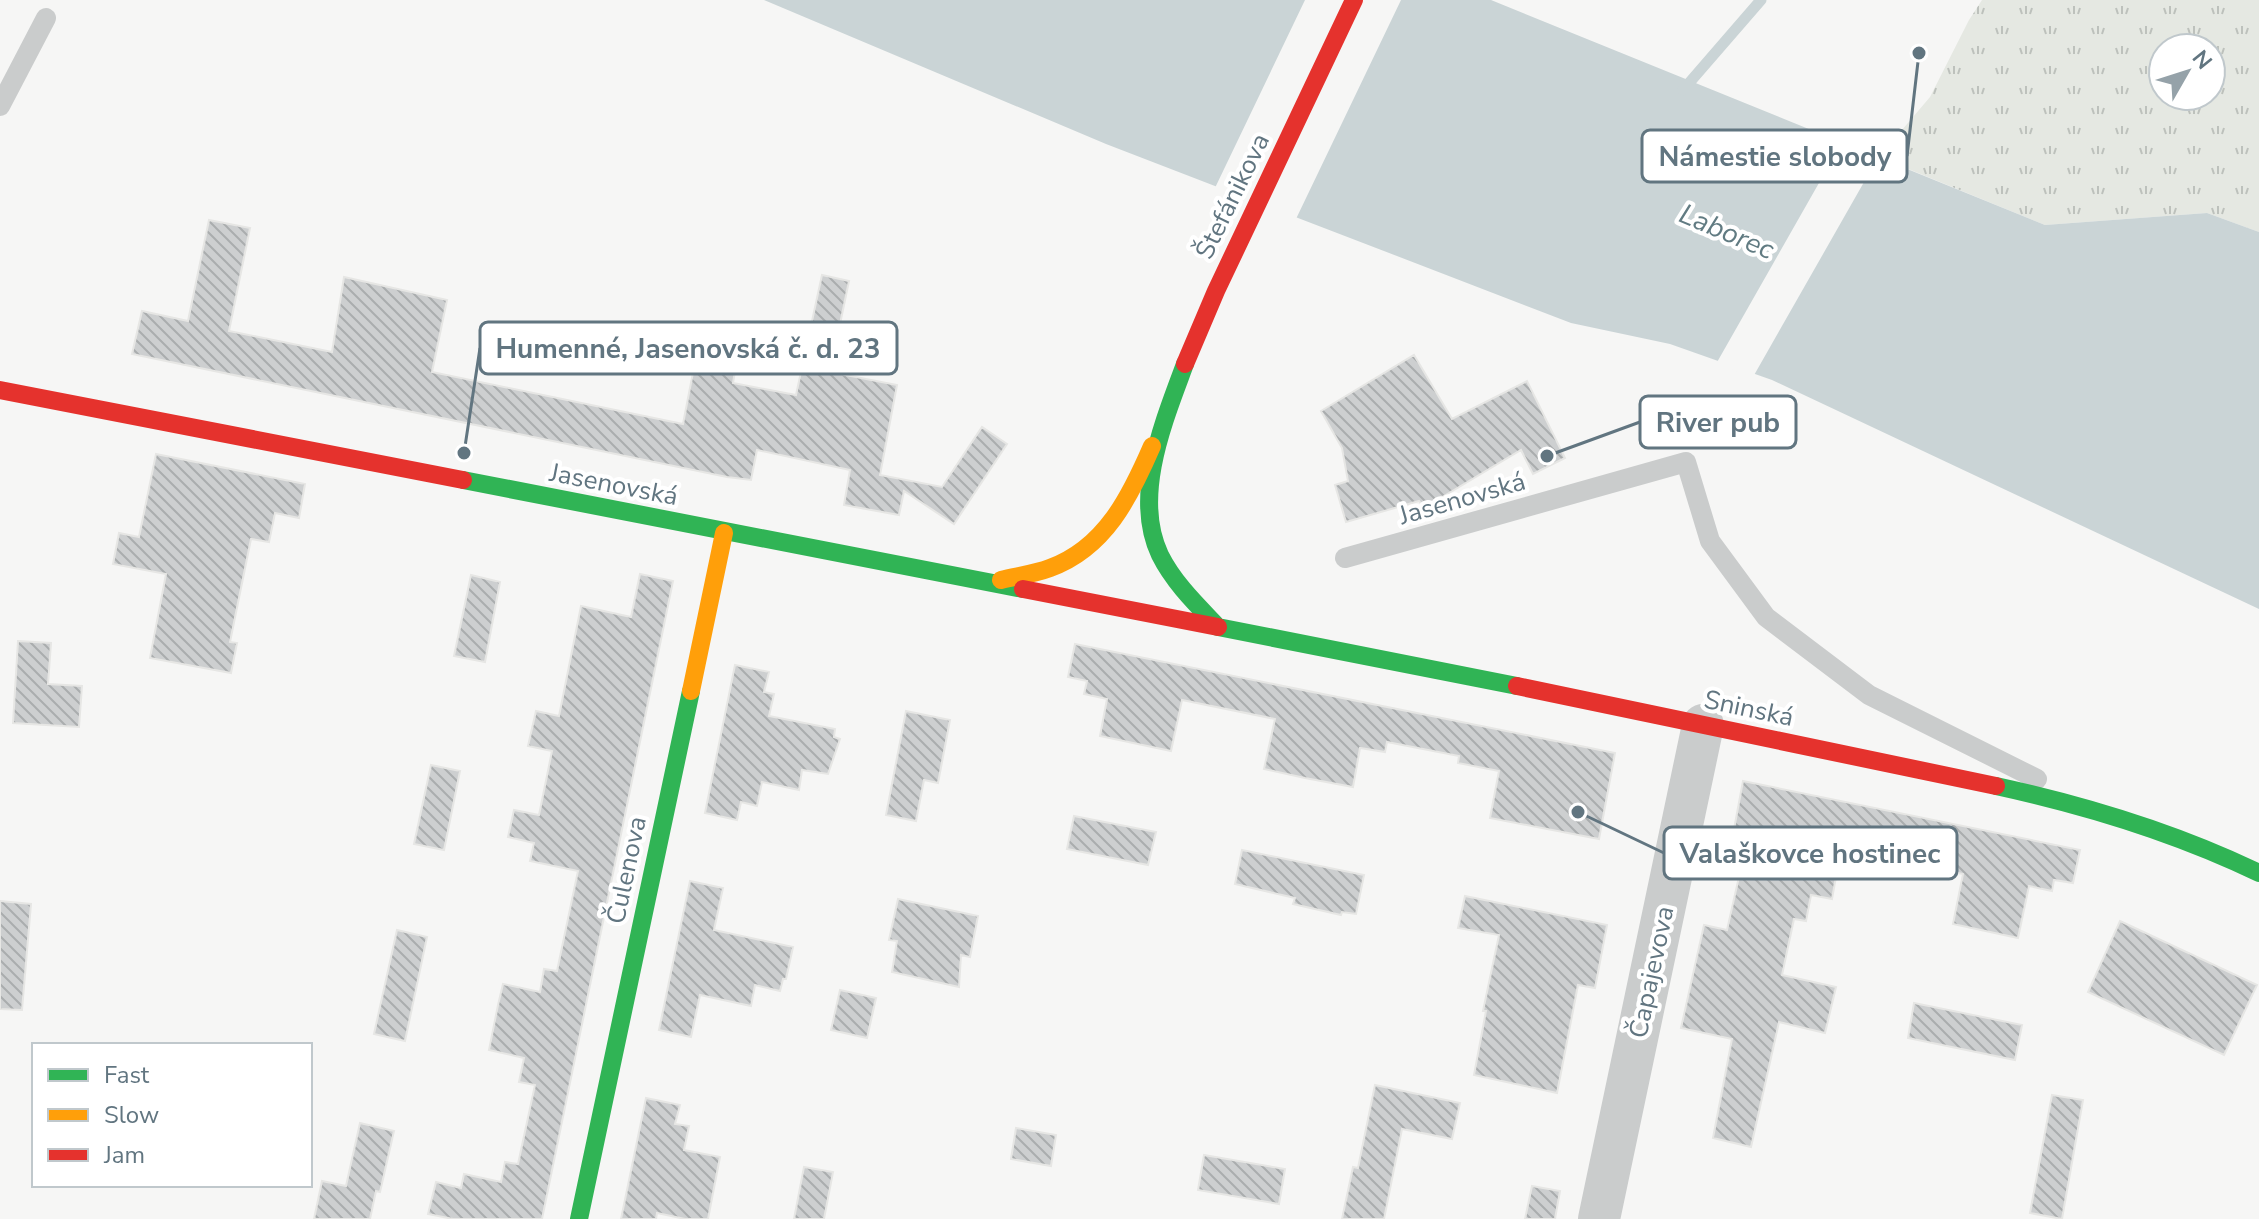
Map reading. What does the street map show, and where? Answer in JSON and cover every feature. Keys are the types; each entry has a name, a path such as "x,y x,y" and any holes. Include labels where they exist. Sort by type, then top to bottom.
{"street":[{"name":"Štefánikova","path":"1164,418 1208,306 1354,0"},
{"name":"Jasenovská","path":"0,390 1218,627"},
{"path":"991,582 1049,569 1094,542 1131,494 1164,418"},
{"path":"1164,418 1152,475 1149,518 1155,544 1167,570 1185,594 1218,627"},
{"name":"Čulenova","path":"579,1219 724,533"},
{"name":"Sninská","path":"1218,627 1703,725 2101,811 2203,846 2259,873"},
{"name":"Čapajevova","path":"1599,1219 1703,725"}],"lane":[{"path":"0,106 46,18"},
{"name":"Jasenovská","path":"1345,558 1686,462 1710,541 1766,617 1869,695 2101,811"}],"green space":[{"path":"1982,0 2259,0 2259,232 2207,213 2045,225 1879,157 1930,97"}],"water":[{"name":"Laborec","path":"764,0 1491,0 2045,225 2207,213 2259,232 2259,609 1772,380 1670,344 1571,323 1106,144"}],"pier":[{"path":"1305,0 1401,0 1295,221 1214,190"},
{"path":"1844,139 1880,154 1753,377 1716,364"}],"building":[{"path":"209,220 250,228 229,331 332,352 344,277 447,300 432,372 683,424 696,357 736,365 733,383 796,395 822,275 849,281 830,372 897,385 880,475 942,487 982,427 1007,444 954,524 904,491 899,515 844,505 850,470 757,450 751,480 727,477 132,354 142,311 188,321"},
{"path":"1414,355 1452,419 1527,381 1565,458 1533,474 1521,450 1424,508 1419,501 1346,522 1335,485 1348,481 1342,448 1321,411"},
{"path":"156,454 305,484 299,518 275,513 269,542 251,539 230,642 237,643 231,673 150,658 166,574 113,564 119,533 139,537"},
{"path":"640,574 673,581 542,1219 453,1219 428,1214 436,1182 461,1188 464,1174 501,1182 505,1162 518,1164 535,1085 519,1082 524,1058 489,1050 498,1005 503,984 540,992 544,969 557,971 578,871 530,861 534,843 508,837 514,810 539,815 552,751 528,746 536,711 559,716 581,606 631,617"},
{"path":"471,575 500,582 485,662 454,656"},
{"path":"18,641 51,643 48,684 82,686 79,727 13,723"},
{"path":"1075,644 1615,753 1599,839 1490,818 1499,771 1458,763 1459,756 1387,742 1385,752 1360,748 1353,787 1305,778 1264,769 1275,719 1182,700 1171,751 1100,736 1107,699 1084,694 1087,681 1068,677"},
{"path":"735,665 769,672 764,692 774,694 769,716 835,729 834,737 840,739 828,774 802,770 799,790 762,782 757,806 741,802 737,820 705,813"},
{"path":"906,711 950,720 938,783 924,780 916,821 886,815"},
{"path":"431,765 460,771 444,850 414,844"},
{"path":"1743,781 2080,850 2073,883 2054,880 2052,891 2029,886 2018,938 1953,924 1963,874 1924,866 1926,853 1869,843 1867,854 1841,849 1832,899 1811,895 1806,921 1794,919 1782,975 1836,987 1825,1033 1779,1022 1751,1147 1713,1138 1732,1039 1681,1028 1704,925 1727,930 1743,859 1729,856"},
{"path":"1074,816 1156,832 1148,865 1067,849"},
{"path":"1242,850 1364,875 1356,914 1342,912 1341,915 1293,904 1295,898 1235,884"},
{"path":"690,881 723,888 714,930 793,947 780,991 755,985 751,1006 700,995 691,1037 659,1030"},
{"path":"1465,896 1607,925 1595,988 1578,985 1557,1093 1474,1075 1499,935 1458,928"},
{"path":"898,899 978,916 970,957 961,955 959,987 892,972 897,941 889,940"},
{"path":"0,901 31,904 22,1010 0,1009"},
{"path":"2120,921 2257,985 2224,1055 2088,992"},
{"path":"397,930 427,937 405,1041 374,1034"},
{"path":"840,990 876,998 867,1038 831,1030"},
{"path":"1914,1003 2022,1025 2015,1060 1908,1038"},
{"path":"1375,1085 1460,1103 1452,1139 1402,1129 1384,1219 1342,1219 1353,1167 1358,1168"},
{"path":"2052,1095 2083,1100 2062,1219 2030,1213"},
{"path":"646,1098 680,1105 675,1124 689,1126 684,1150 720,1157 708,1219 685,1219 657,1213 656,1219 621,1219"},
{"path":"360,1123 394,1131 380,1192 376,1191 370,1219 314,1219 322,1181 346,1186"},
{"path":"1016,1128 1056,1135 1051,1166 1011,1159"},
{"path":"1204,1155 1285,1169 1279,1204 1198,1190"},
{"path":"804,1167 833,1172 824,1219 794,1219"},
{"path":"1532,1186 1560,1191 1555,1219 1525,1219"}],"waterway":[{"path":"1683,90 1761,0"}],"traffic: fast":[{"path":"1185,364 1154,459 1149,508 1152,532 1160,555 1172,575 1218,627 1517,686"},
{"path":"463,480 1023,589"},
{"path":"579,1219 691,691"},
{"path":"1996,786 2130,822 2195,845 2259,873"}],"traffic: slow":[{"path":"1001,580 1050,568 1086,548 1125,502 1152,446"},
{"path":"691,691 724,533"}],"traffic: jam":[{"path":"1185,364 1216,291 1354,0"},
{"path":"0,390 463,480"},
{"path":"1023,589 1218,627"},
{"path":"1517,686 1996,786"}],"place":[{"name":"Námestie slobody","path":"1919,53"},
{"name":"Humenné, Jasenovská č. d. 23","path":"464,453"},
{"name":"River pub","path":"1547,456"},
{"name":"Valaškovce hostinec","path":"1578,812"}]}
